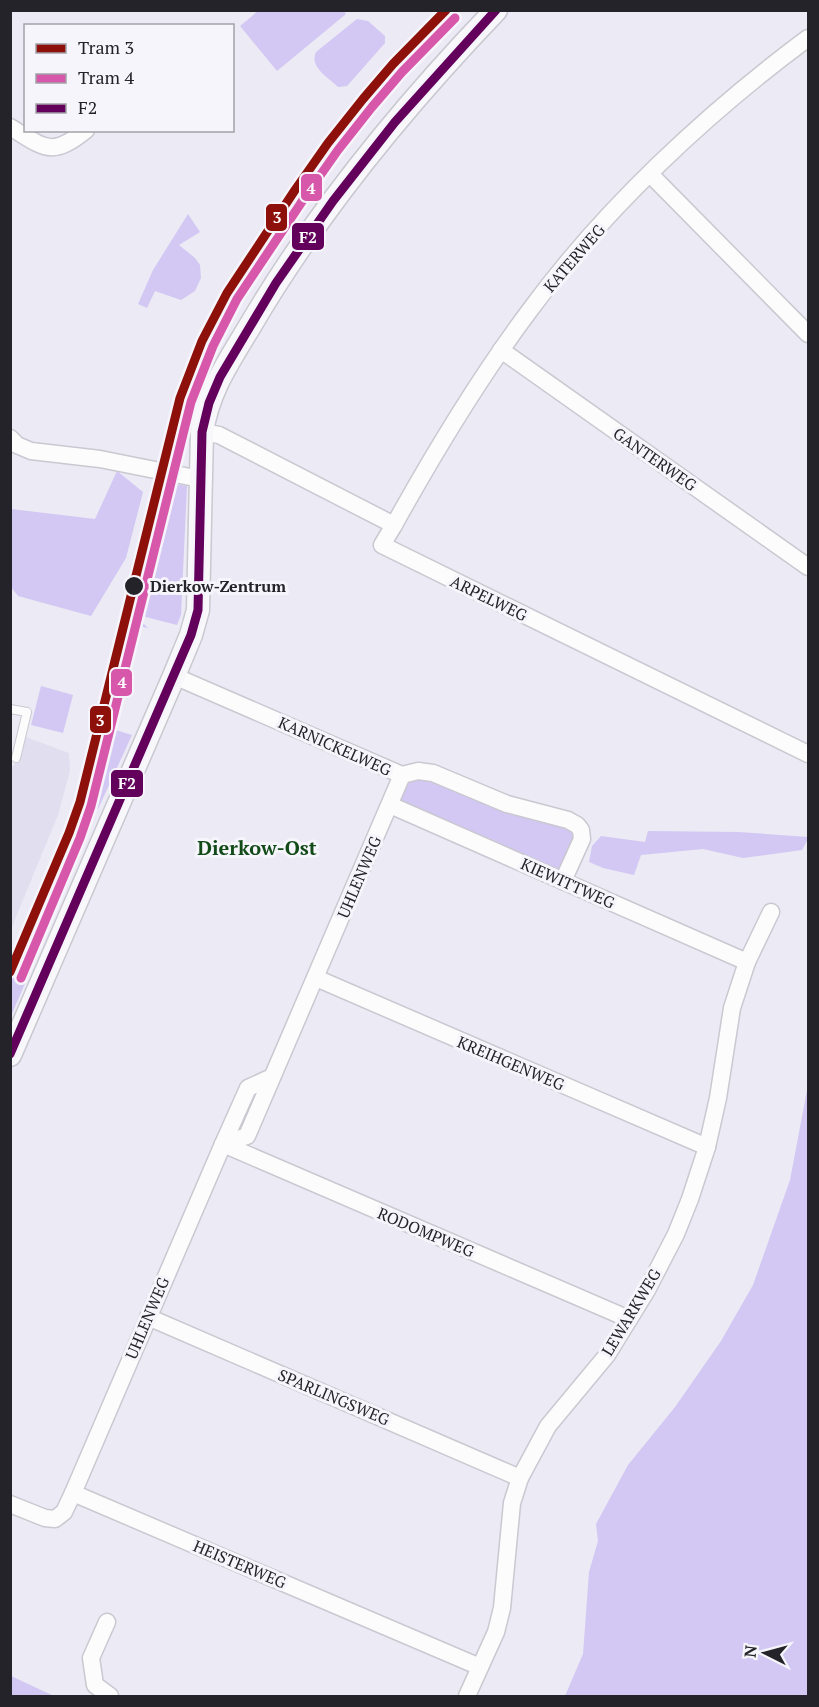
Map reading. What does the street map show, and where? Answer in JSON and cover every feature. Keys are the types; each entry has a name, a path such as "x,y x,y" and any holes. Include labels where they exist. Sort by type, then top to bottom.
{"street":[{"path":"10,1055 191,635 198,610 202,432 205,412 214,388 263,304 324,212 398,118 444,64 496,10"},
{"name":"KATERWEG","path":"394,525 458,415 531,309 568,262 650,174 731,99 808,39"},
{"path":"10,127 39,144 56,148 68,144 83,132"},
{"path":"650,174 808,334"},
{"name":"GANTERWEG","path":"501,351 808,567"},
{"path":"202,432 219,435 394,525"},
{"path":"10,438 17,445 32,451 100,459 200,479"},
{"name":"ARPELWEG","path":"394,525 382,545 808,754"},
{"name":"KARNICKELWEG","path":"174,676 402,775 418,771 433,773 507,804 568,820 581,830 582,839 563,881"},
{"name":"UHLENWEG","path":"73,1493 223,1144 247,1136 402,775"},
{"name":"KIEWITTWEG","path":"390,805 747,962"},
{"name":"LEWARKWEG","path":"467,1696 496,1632 502,1608 512,1503 520,1478 548,1426 607,1355 647,1290 676,1234 690,1199 706,1147 718,1098 732,1008 747,962 771,912"},
{"name":"KREIHGENWEG","path":"316,978 706,1147"},
{"name":"RODOMPWEG","path":"223,1144 629,1319"},
{"name":"SPARLINGSWEG","path":"148,1317 520,1478"},
{"path":"10,1504 45,1518 55,1519 64,1512 73,1493"},
{"name":"HEISTERWEG","path":"73,1493 480,1667"},
{"path":"107,1622 91,1658 95,1685 110,1696"}],"lane":[{"path":"10,709 27,712 16,758"}],"shaded area":[{"path":"343,10 346,14 277,71 240,26 258,11"},
{"path":"357,19 368,21 385,36 385,43 347,86 338,87 317,67 316,52"},
{"path":"188,214 200,232 179,245 200,265 201,278 195,291 181,300 155,291 147,308 138,304 153,270"},
{"path":"117,471 143,492 126,558 91,616 18,596 11,587 11,509 95,519"},
{"path":"168,483 187,486 181,615 177,625 134,614 148,628 134,625 109,728 132,735 98,809 86,819 79,837 78,860 11,1016 11,973 80,802 128,612 133,613 138,599 140,600 169,489 167,488"},
{"path":"41,686 73,695 63,733 31,725"},
{"path":"26,737 69,753 70,771 58,815 11,929 11,768 16,763"},
{"path":"418,771 577,825 563,881 390,805 402,775"},
{"path":"648,831 739,832 808,837 808,839 802,850 743,858 703,849 641,855 634,875 603,868 589,862 592,846 601,836 645,842"},
{"path":"808,1085 808,1696 565,1696 583,1654 589,1572 598,1541 596,1524 628,1465 675,1407 721,1341 753,1285 790,1180"},
{"path":"11,1676 54,1696 11,1696"}],"tram line":[{"name":"3","path":"10,972 80,802 180,398 202,341 227,293 328,143 393,64 446,10"},
{"name":"4","path":"21,978 80,838 91,806 191,402 213,346 237,299 338,150 402,72 455,18"}],"transit line":[{"name":"F2","path":"10,1054 191,635 198,610 202,432 209,403 220,377 276,283 333,201 395,122 496,10"}],"place":[{"name":"Dierkow-Zentrum","path":"134,586"}],"district":[{"name":"Dierkow-Ost","path":"257,847"}]}
